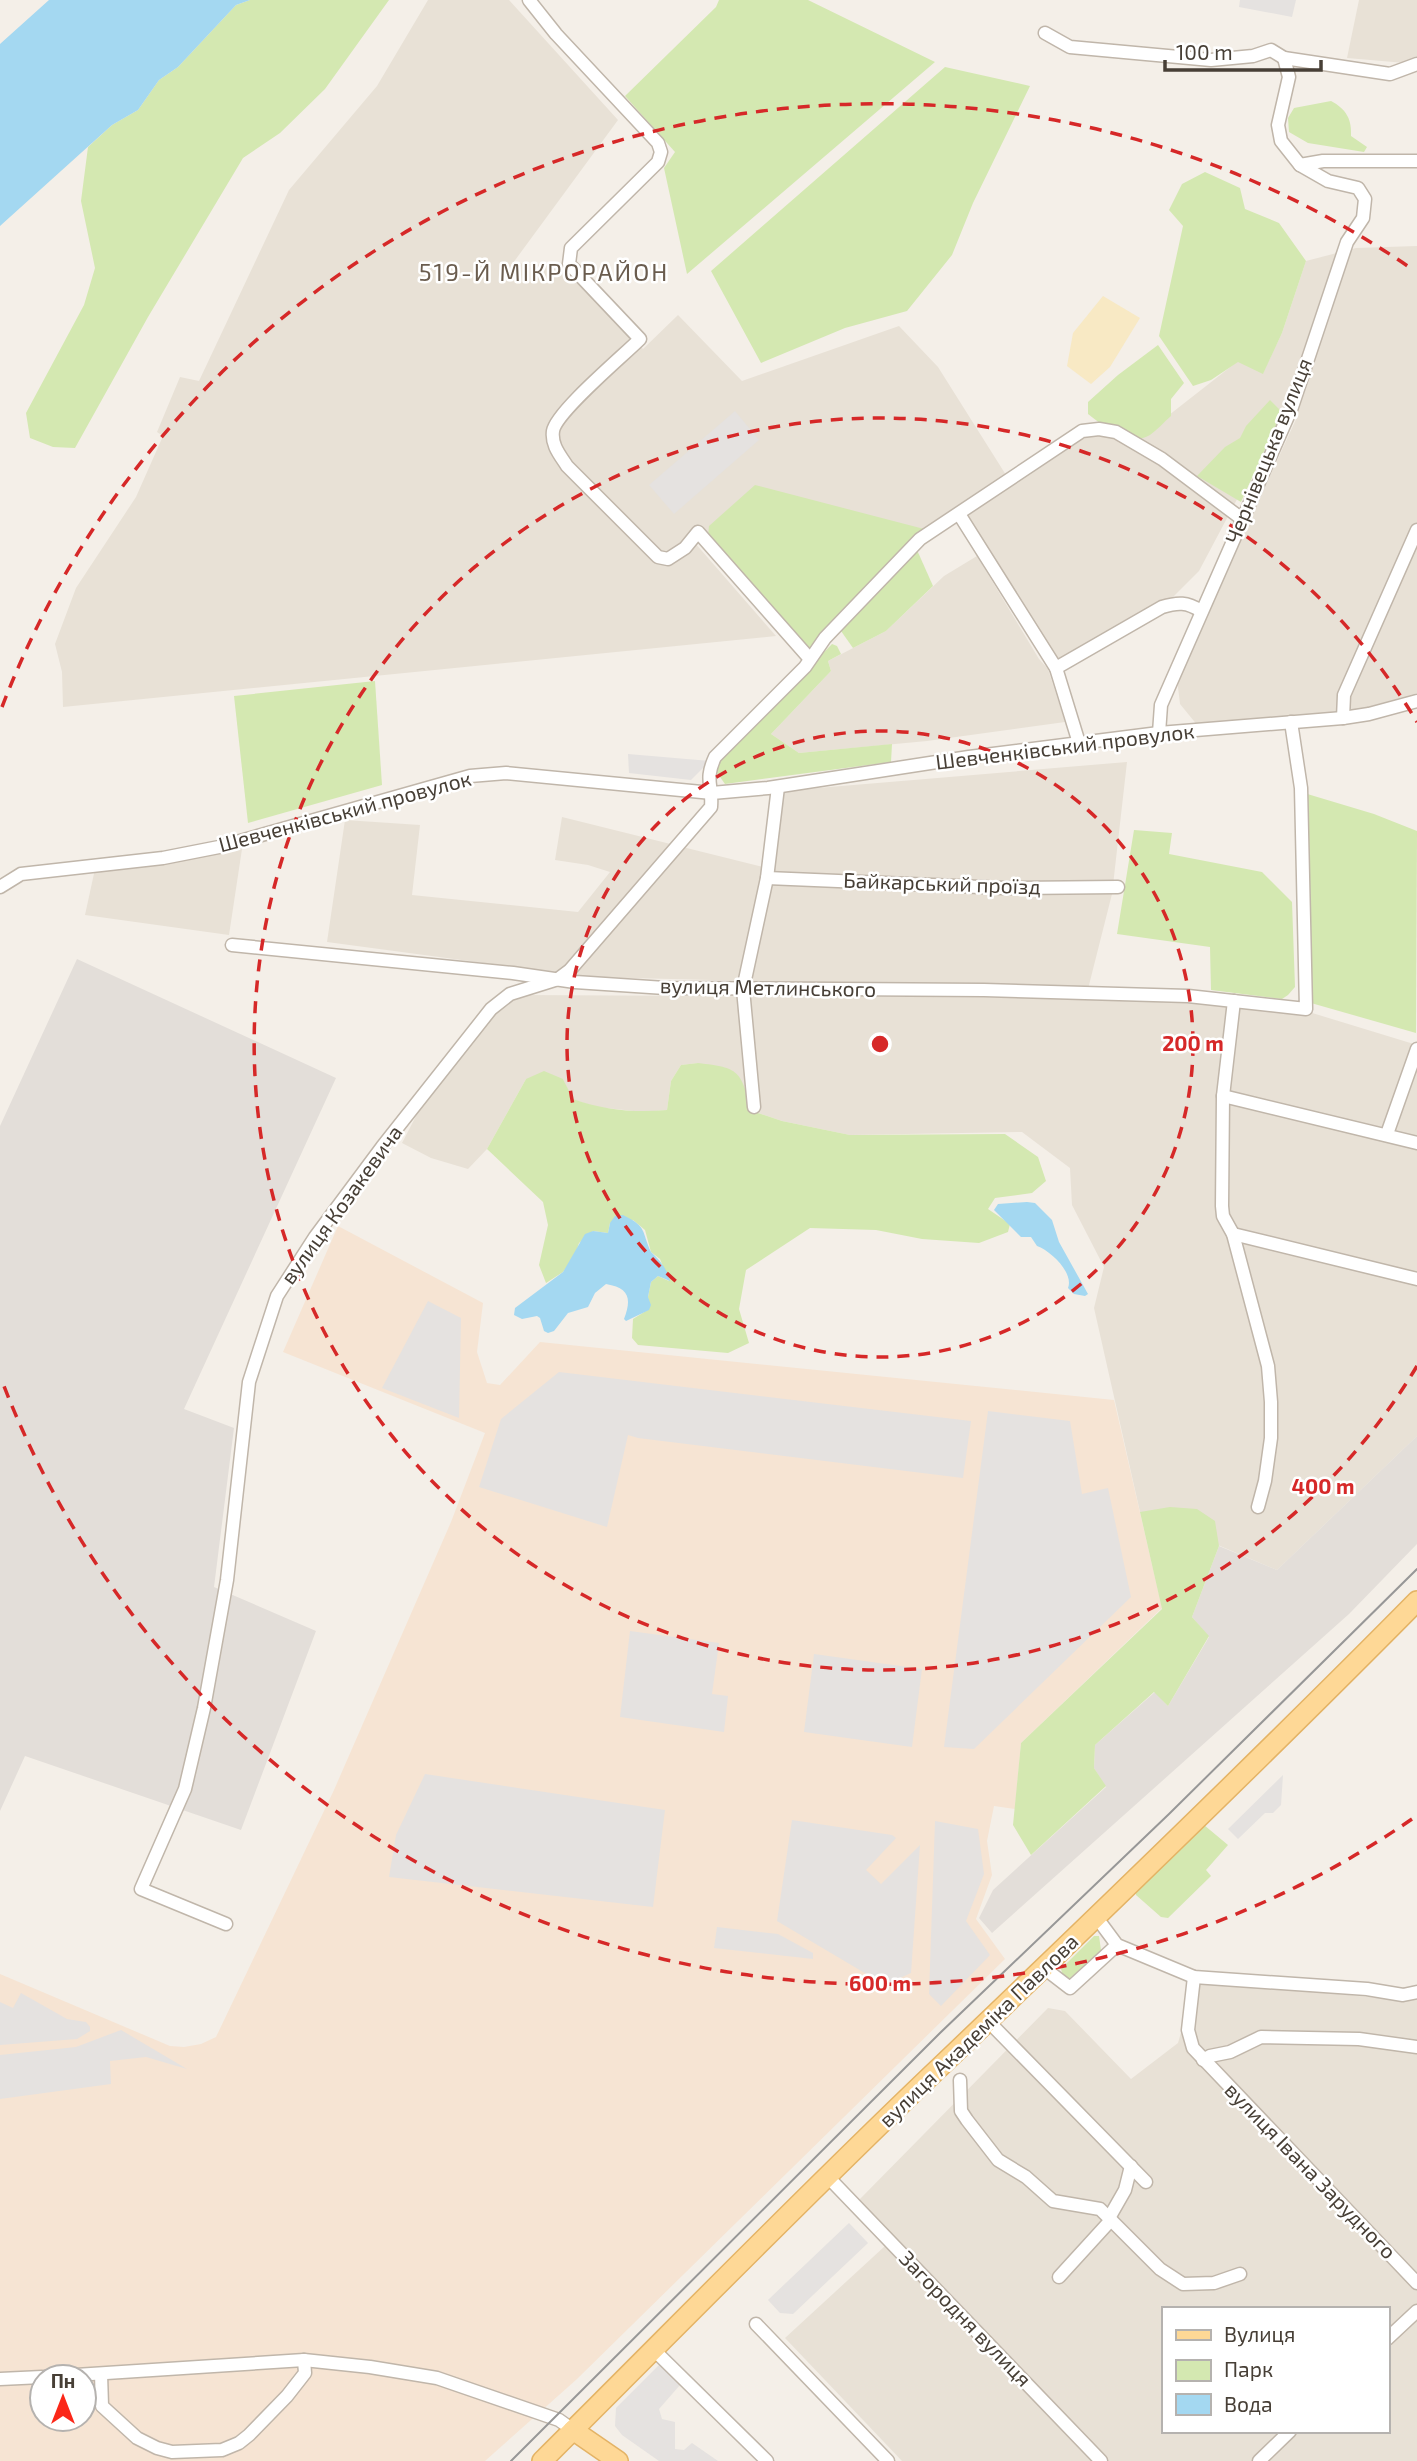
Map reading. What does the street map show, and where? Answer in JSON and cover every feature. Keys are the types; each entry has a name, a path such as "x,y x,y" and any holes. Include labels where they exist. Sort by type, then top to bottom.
{"main road":[{"name":"вулиця Академіка Павлова","path":"542,2461 988,2021 1286,1733 1417,1601"},
{"path":"573,2430 618,2461"}],"street":[{"path":"528,0 657,143 661,152 658,162 569,253 569,264 640,339 560,416 553,433 557,452 567,466 658,557 668,559 685,548 698,532 807,663"},
{"path":"1045,33 1070,47 1115,52 1211,60 1253,56 1271,50 1284,58 1390,74 1417,64"},
{"name":"Чернівецька вулиця","path":"1159,733 1161,705 1292,407 1347,242 1363,218 1366,206 1358,188 1328,180 1300,165 1281,142 1278,125 1289,77 1284,58"},
{"path":"1300,165 1323,161 1417,161"},
{"path":"712,793 708,773 715,757 807,663 825,638 920,539 1083,431 1099,429 1116,432 1162,459 1242,519"},
{"path":"959,514 1056,668 1079,743"},
{"path":"1343,718 1344,695 1417,530"},
{"path":"1056,668 1162,607 1176,602 1189,604 1201,611"},
{"name":"Шевченківський провулок","path":"0,887 21,874 163,858 219,847 477,775 506,774 712,793 778,787 1159,733 1343,718 1417,701"},
{"name":"вулиця Метлинського","path":"232,945 665,988 984,990 1188,996 1306,1009 1301,788 1291,722"},
{"path":"754,1107 743,989 766,878 778,787"},
{"name":"вулиця Козакевича","path":"226,1924 141,1889 185,1789 204,1708 227,1580 249,1382 269,1315 282,1286 316,1237 382,1147 491,1009 510,994 558,979 570,970 711,807 712,793"},
{"name":"Байкарський проїзд","path":"766,878 1004,888 1118,887"},
{"path":"1234,1001 1223,1096 1223,1216 1233,1234 1268,1366 1271,1438 1258,1507"},
{"path":"1387,1134 1417,1049"},
{"path":"1223,1096 1417,1143"},
{"path":"1233,1234 1417,1279"},
{"path":"1097,1918 1117,1945 1194,1977 1367,1989 1403,1996 1417,1992"},
{"path":"1044,1968 1070,1988 1117,1945"},
{"path":"1194,1977 1189,2038 1203,2060 1230,2052 1261,2037 1359,2039 1417,2047"},
{"path":"988,2021 1146,2182"},
{"name":"вулиця Івана Зарудного","path":"1203,2060 1417,2283"},
{"path":"960,2080 961,2111 998,2160 1026,2177 1053,2201 1100,2209 1160,2269 1183,2284 1214,2283 1240,2274"},
{"path":"1059,2277 1110,2219 1125,2189 1131,2166"},
{"name":"Загородня вулиця","path":"828,2178 1101,2461"},
{"path":"1389,2338 1417,2311"},
{"path":"756,2324 888,2461"},
{"path":"654,2350 767,2461"},
{"path":"304,2360 303,2377 265,2419 239,2443 215,2451 167,2451 137,2438 102,2406 100,2374 304,2360 370,2367 444,2380 559,2420 573,2430"},
{"path":"0,2379 28,2378"},
{"path":"1259,2461 1288,2433"}],"shaded area":[{"path":"428,0 509,0 618,120 513,263 564,266 643,349 678,315 742,381 899,326 938,367 1006,475 930,530 822,636 699,528 695,543 776,636 63,707 62,672 55,644 76,588 136,497 163,436 157,432 180,377 199,381 289,190 377,86"},
{"path":"1240,0 1296,0 1292,17 1239,7"},
{"path":"1359,0 1417,0 1417,72 1405,63 1347,58"},
{"path":"1417,246 1417,693 1361,709 1198,726 1180,704 1177,679 1298,415 1288,403 1199,571 1173,597 1057,662 966,517 1083,434 1115,433 1132,444 1238,361 1263,373 1282,333 1306,261 1356,248"},
{"path":"735,411 759,440 674,514 649,485"},
{"path":"977,556 1039,659 1048,669 1065,722 927,741 799,753 771,734 831,671 828,661 886,631 944,576"},
{"path":"628,754 710,761 691,780 629,773"},
{"path":"1127,762 1112,894 1088,989 588,977 327,942 345,820 420,825 412,895 578,912 610,872 588,865 555,860 562,817 775,870 782,791"},
{"path":"242,849 229,935 85,915 95,869"},
{"path":"77,959 336,1078 184,1409 234,1428 214,1587 316,1631 241,1830 25,1756 0,1811 0,1126"},
{"path":"519,995 1090,998 1231,1005 1309,1012 1417,1045 1417,1436 1277,1570 1140,1512 1094,1308 1104,1267 1072,1205 1070,1168 1022,1132 850,1135 782,1121 752,1111 698,1063 681,1065 671,1081 667,1110 643,1112 596,1107 572,1099 563,1079 526,1079 487,1149 468,1169 431,1158 402,1143 426,1097 494,1011"},
{"path":"338,1226 483,1303 477,1352 487,1383 500,1385 540,1342 1114,1400 1162,1608 1021,1743 1015,1809 994,1806 987,1841 992,1875 976,1919 1005,1959 577,2379 485,2461 0,2461 0,1974 170,2046 201,2044 216,2037 334,1790 451,1522 485,1433 283,1352"},
{"path":"428,1301 461,1318 459,1418 382,1388"},
{"path":"559,1372 971,1421 963,1478 628,1435 607,1527 479,1487 501,1419"},
{"path":"988,1411 1070,1421 1082,1494 1108,1488 1131,1597 974,1749 944,1747"},
{"path":"1417,1436 1417,1544 1349,1614 992,1933 979,1918 993,1890 1106,1787 1094,1768 1095,1745 1155,1692 1168,1706 1209,1637 1192,1617 1219,1546 1277,1570"},
{"path":"630,1631 719,1643 712,1694 728,1696 724,1732 620,1717"},
{"path":"814,1654 922,1669 912,1747 804,1732"},
{"path":"425,1774 665,1810 653,1907 389,1877 396,1835"},
{"path":"1283,1775 1281,1805 1273,1813 1265,1813 1238,1839 1228,1829"},
{"path":"792,1820 892,1835 896,1838 866,1870 881,1884 920,1845 911,1973 885,1985 777,1921"},
{"path":"935,1821 978,1829 984,1874 966,1921 990,1955 941,2006 929,1994"},
{"path":"717,1927 778,1934 813,1953 813,1959 714,1948"},
{"path":"1196,1980 1409,2001 1417,1999 1417,2461 1107,2461 859,2200 1048,2008 1065,2011 1131,2079 1178,2043"},
{"path":"21,1993 67,2019 86,2022 90,2031 77,2039 0,2045 0,2002 13,2008"},
{"path":"121,2030 187,2069 146,2057 110,2061 111,2084 0,2099 0,2055 76,2047"},
{"path":"849,2223 868,2243 793,2314 780,2313 768,2300"},
{"path":"885,2246 1091,2461 902,2461 785,2338"},
{"path":"667,2357 687,2377 659,2409 662,2419 675,2422 675,2449 684,2450 692,2443 718,2461 659,2461 622,2435 615,2426 616,2408"}],"green space":[{"path":"250,0 389,0 325,89 280,133 243,158 148,317 75,448 53,447 30,438 26,413 84,305 95,268 81,201 88,147 112,125 138,110 159,80 178,67 236,5"},
{"path":"719,0 808,0 935,62 687,274 664,168 675,152 625,96 716,7"},
{"path":"945,67 1030,86 973,203 952,255 907,311 845,328 761,363 711,271"},
{"path":"1331,101 1347,115 1351,136 1367,147 1364,152 1308,143 1289,132 1288,118 1294,108"},
{"path":"1205,172 1240,188 1245,209 1279,223 1306,261 1282,333 1263,374 1238,362 1211,380 1193,386 1159,336 1183,226 1169,210 1182,184"},
{"path":"1158,345 1184,383 1171,399 1171,416 1150,435 1134,438 1118,433 1088,414 1088,402"},
{"path":"1270,400 1282,412 1241,502 1197,476 1225,447 1240,438 1246,426"},
{"path":"755,485 928,530 810,654 708,536 709,526"},
{"path":"917,550 933,586 886,631 853,648 841,631"},
{"path":"832,644 837,646 841,654 828,661 831,671 771,734 799,753 892,744 891,762 725,784 715,770 715,763"},
{"path":"375,681 382,785 248,823 234,696"},
{"path":"1304,793 1374,814 1417,831 1416,1033 1311,1003"},
{"path":"1134,830 1172,833 1169,854 1262,872 1292,902 1295,987 1288,995 1282,999 1211,990 1210,947 1117,934"},
{"path":"698,1063 722,1067 736,1074 741,1079 752,1111 782,1121 850,1135 1005,1134 1038,1157 1046,1181 1032,1193 995,1198 988,1209 1010,1224 1008,1232 979,1243 922,1239 876,1230 810,1228 746,1270 739,1309 749,1343 728,1353 638,1345 632,1338 633,1319 649,1309 651,1282 658,1276 669,1281 660,1259 651,1252 645,1230 633,1220 610,1223 608,1233 593,1231 579,1243 575,1255 563,1272 546,1283 539,1265 548,1225 543,1202 487,1149 526,1079 544,1071 563,1079 573,1099 608,1108 655,1111 667,1110 671,1081 681,1065"},
{"path":"1170,1507 1197,1509 1215,1521 1219,1546 1192,1617 1209,1636 1168,1706 1154,1692 1095,1745 1094,1768 1106,1786 1031,1855 1013,1825 1021,1743 1162,1609 1140,1512"},
{"path":"1204,1825 1228,1845 1206,1870 1211,1876 1168,1918 1161,1917 1136,1895 1136,1890"},
{"path":"1094,1936 1099,1936 1101,1950 1069,1979 1063,1976 1061,1969"}],"sand":[{"path":"1103,296 1140,318 1110,367 1091,384 1067,366 1073,333"}],"water":[{"path":"49,0 250,0 236,5 178,67 159,80 138,110 112,125 0,226 0,44"},
{"path":"1035,1203 1052,1220 1059,1242 1088,1294 1085,1296 1074,1294 1068,1288 1065,1269 1055,1258 1037,1246 1031,1237 1021,1237 994,1210 998,1204"},
{"path":"623,1215 643,1230 651,1252 665,1268 670,1281 658,1276 651,1282 649,1310 626,1321 627,1295 620,1288 606,1284 595,1293 588,1307 568,1313 554,1331 544,1331 537,1316 522,1319 514,1315 515,1308 563,1272 585,1234 593,1231 608,1233 615,1216"}],"tram line":[{"path":"511,2461 940,2033 1169,1814 1417,1569"}],"district":[{"name":"519-Й МІКРОРАЙОН","path":"544,273"}]}
